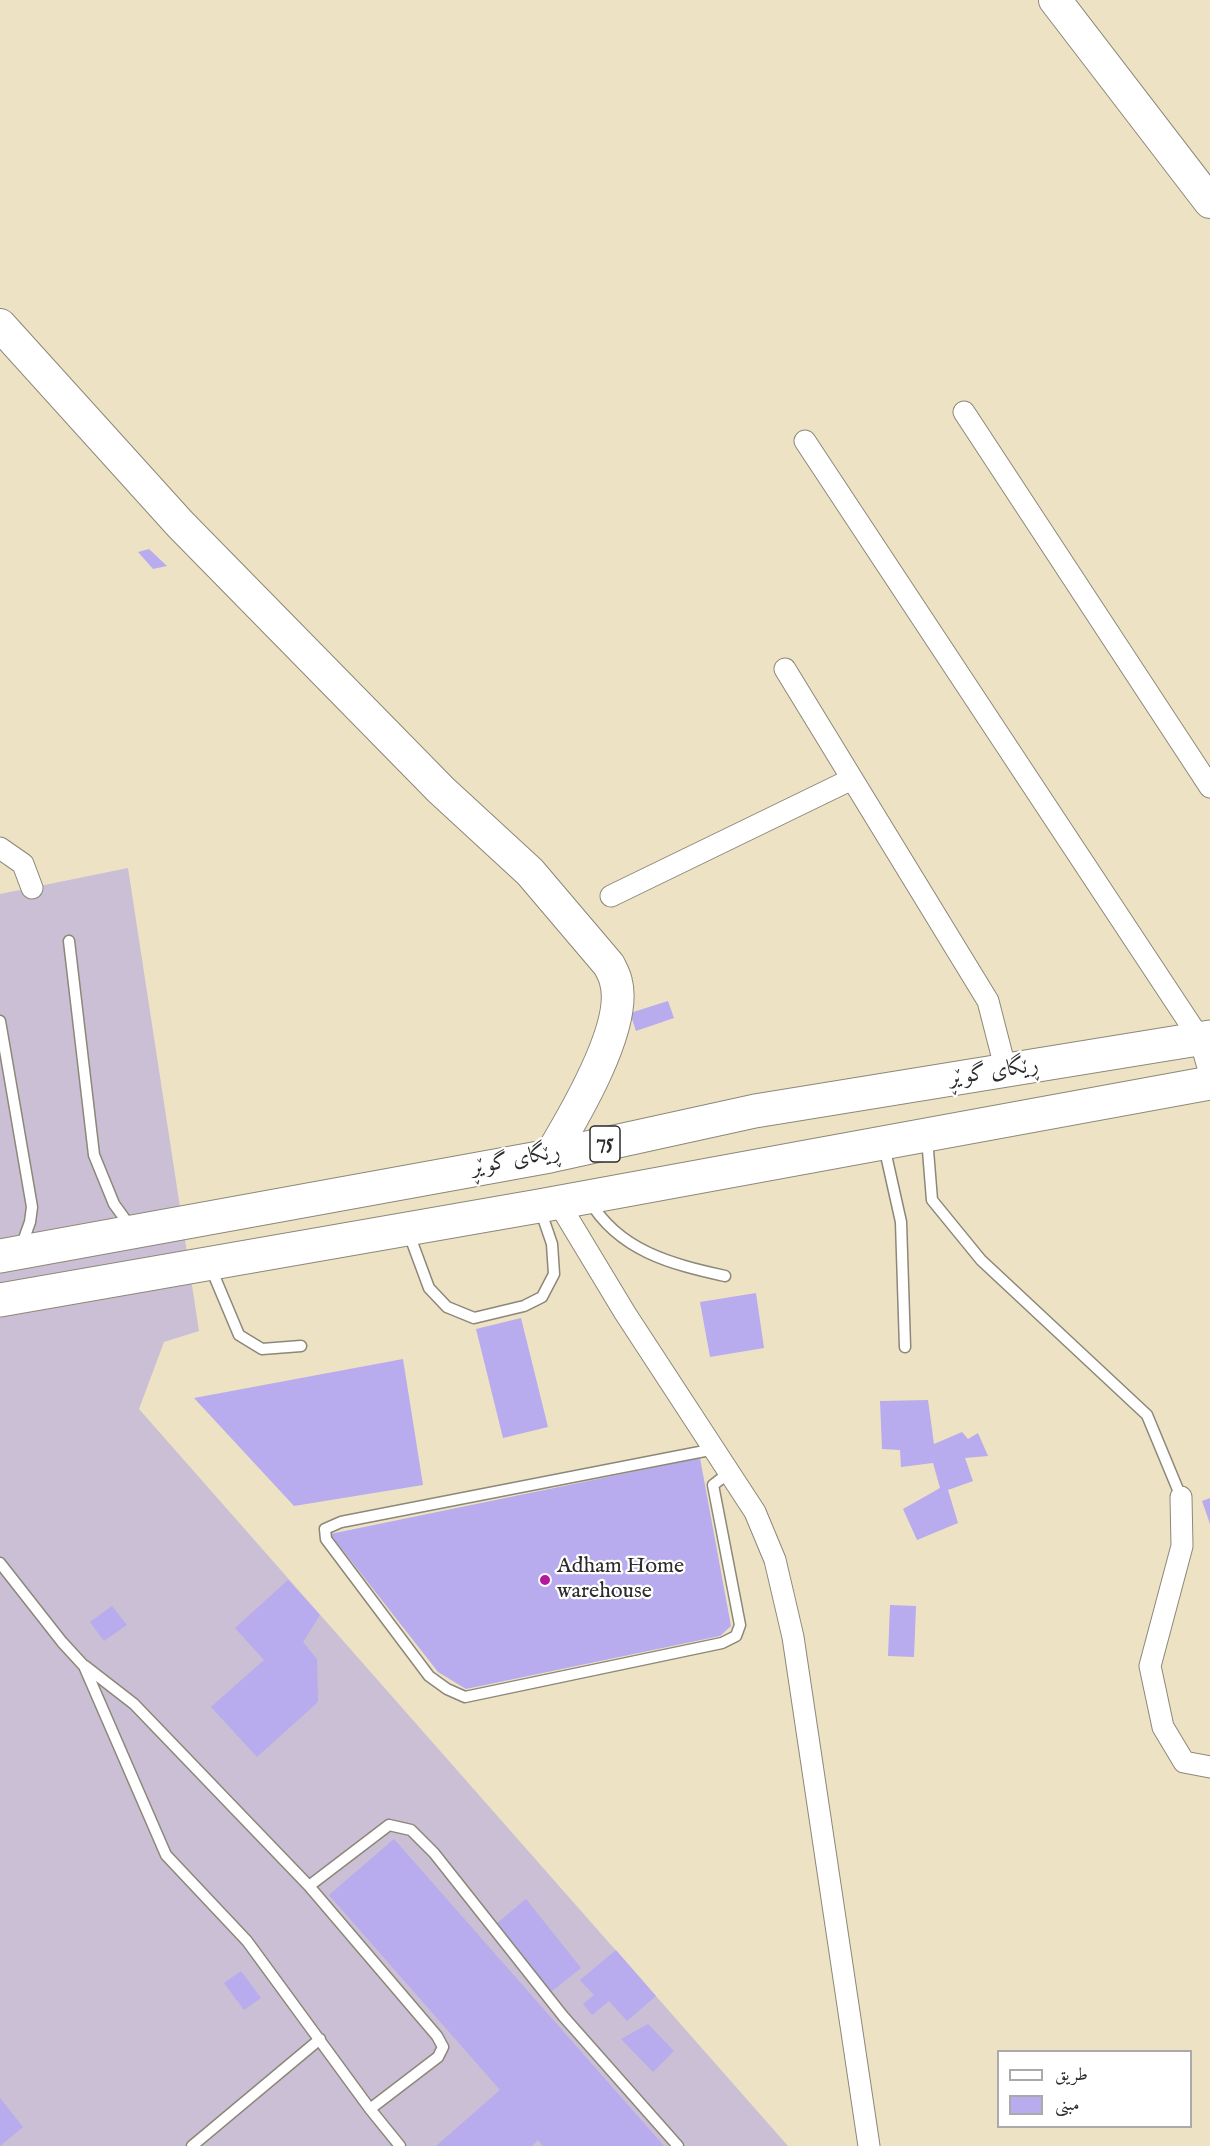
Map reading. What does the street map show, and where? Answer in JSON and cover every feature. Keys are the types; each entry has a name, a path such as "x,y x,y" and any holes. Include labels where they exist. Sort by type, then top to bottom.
{"highway":[{"name":"ڕێگای گوێڕ","path":"10,1254 550,1156 755,1111 1205,1038"},
{"name":"ڕێگای گوێڕ","path":"0,1300 407,1229 1210,1083"}],"street":[{"path":"1055,0 1210,202"},
{"path":"0,325 180,524 441,790 530,872 609,965 617,983 617,999 608,1039 593,1080 550,1156"},
{"path":"964,412 1210,787"},
{"path":"805,441 1205,1038 1210,1074"},
{"path":"785,669 988,1001 1006,1071"},
{"path":"611,896 852,779"},
{"path":"0,848 23,864 32,888"},
{"path":"561,1201 625,1312 716,1449 754,1512 775,1560 784,1593 869,2146"},
{"path":"1181,1497 1182,1546 1150,1666 1163,1727 1184,1762 1210,1767"}],"lane":[{"path":"69,941 94,1155 114,1204 134,1232"},
{"path":"0,1021 32,1207 30,1222 10,1254"},
{"path":"927,1135 932,1200 981,1260 1147,1415 1181,1497"},
{"path":"884,1143 901,1222 905,1347"},
{"path":"407,1229 429,1288 447,1307 474,1318 524,1306 542,1297 554,1274 552,1244 561,1201 601,1220 627,1241 667,1263 725,1276"},
{"path":"209,1263 239,1335 262,1349 302,1346"},
{"path":"716,1449 341,1522 325,1529 326,1539 429,1676 447,1689 465,1697 722,1643 736,1636 740,1625 714,1485 730,1472"},
{"path":"0,1563 62,1642 84,1666 134,1704 309,1886 437,2036 443,2047 438,2057 370,2109"},
{"path":"84,1666 166,1855 247,1941 370,2109 400,2146"},
{"path":"309,1886 389,1825 411,1830 434,1853 563,2016 678,2146"},
{"path":"192,2146 320,2039"}],"shaded area":[{"path":"128,868 199,1331 164,1342 139,1409 788,2146 0,2146 0,894"}],"building":[{"path":"149,549 167,566 153,569 138,552"},
{"path":"668,1001 674,1018 636,1031 630,1013"},
{"path":"756,1293 764,1348 710,1357 700,1302"},
{"path":"521,1318 548,1427 503,1438 476,1329"},
{"path":"403,1359 423,1485 294,1506 194,1398"},
{"path":"928,1400 934,1444 962,1432 968,1439 978,1433 988,1456 965,1458 973,1481 948,1490 958,1523 917,1540 903,1509 940,1488 933,1463 901,1467 900,1450 882,1449 880,1401"},
{"name":"Adham Home warehouse","path":"700,1458 731,1626 720,1636 466,1689 438,1672 330,1534"},
{"path":"1210,1498 1210,1524 1202,1501"},
{"path":"288,1580 320,1615 303,1642 317,1659 318,1702 257,1757 211,1707 264,1660 235,1628"},
{"path":"890,1605 916,1606 914,1657 888,1656"},
{"path":"112,1606 127,1625 104,1641 90,1622"},
{"path":"394,1839 664,2146 543,2146 538,2140 532,2146 436,2146 500,2090 329,1895"},
{"path":"526,1899 581,1968 551,1992 496,1924"},
{"path":"616,1950 656,1996 627,2021 609,2001 592,2015 583,2004 594,1995 580,1980"},
{"path":"241,1971 261,1998 244,2010 224,1983"},
{"path":"648,2024 674,2051 653,2072 621,2039"},
{"path":"0,2098 23,2127 0,2146"}],"place":[{"name":"Adham Home warehouse","path":"545,1580"}]}
